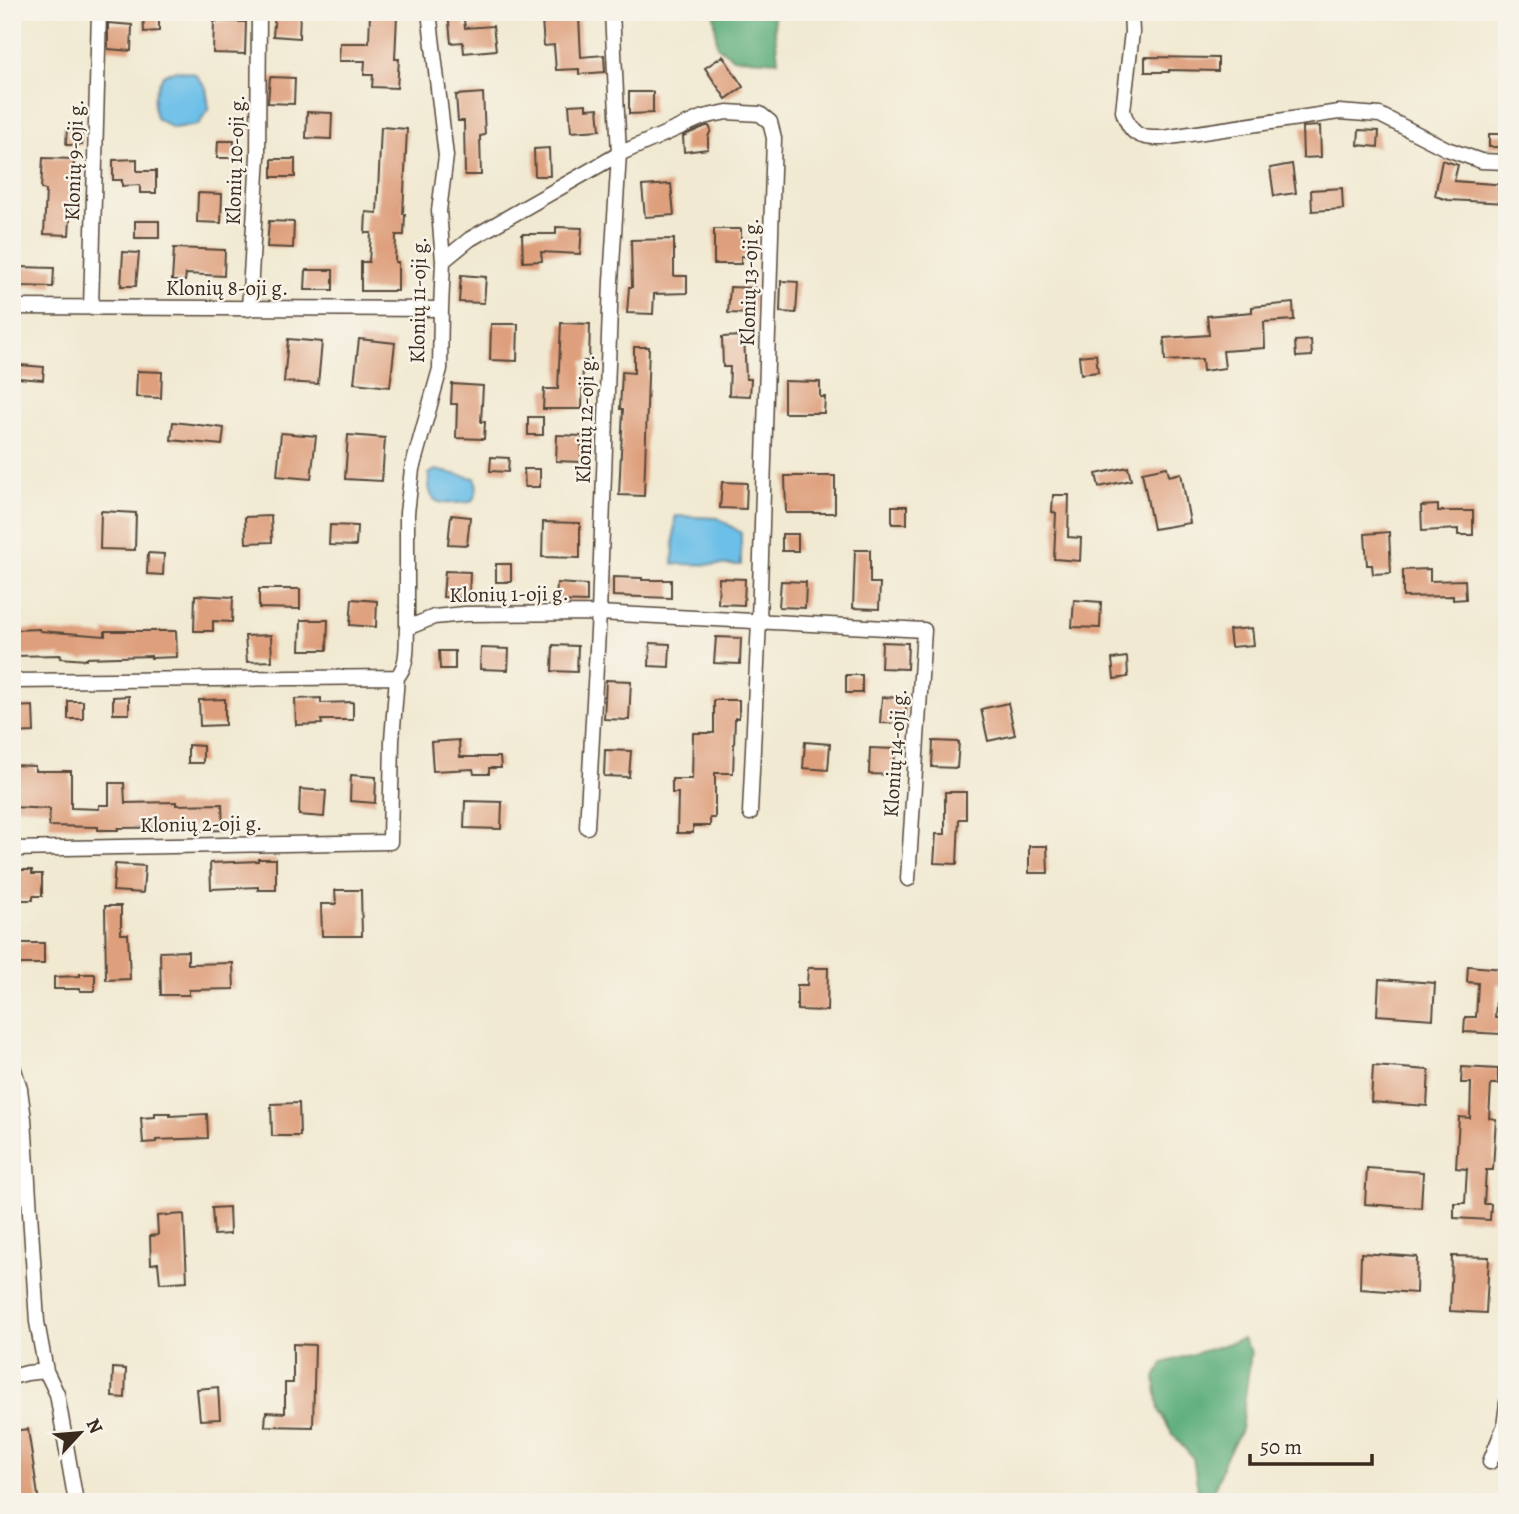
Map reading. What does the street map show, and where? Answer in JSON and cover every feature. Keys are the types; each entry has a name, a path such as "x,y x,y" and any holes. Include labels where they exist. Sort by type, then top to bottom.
{"street":[{"name":"Klonių 9-oji g.","path":"91,308 99,12"},
{"name":"Klonių 10-oji g.","path":"249,309 258,156 259,12"},
{"name":"Klonių 11-oji g.","path":"407,628 407,513 412,469 440,369 443,261 439,211 446,156 429,12"},
{"name":"Klonių 12-oji g.","path":"587,827 619,154 612,12"},
{"path":"1131,12 1132,32 1124,111 1126,122 1136,134 1147,139 1339,111 1358,112 1380,115 1447,149 1481,162 1507,162"},
{"name":"Klonių 13-oji g.","path":"443,261 470,239 619,154 703,117 727,111 760,114 770,122 774,138 759,621 750,813"},
{"name":"Klonių 8-oji g.","path":"12,307 440,309"},
{"name":"Klonių 1-oji g.","path":"407,628 434,617 465,614 599,614 924,630"},
{"path":"12,681 397,677 405,661 407,628"},
{"name":"Klonių 14-oji g.","path":"908,879 924,630"},
{"name":"Klonių 2-oji g.","path":"12,849 390,842 392,740 397,677"},
{"path":"12,1063 20,1089 24,1119 37,1322 46,1371 57,1394 76,1502"},
{"path":"12,1377 46,1371"},
{"path":"1490,1462 1504,1427 1507,1403"}],"green space":[{"path":"714,12 773,12 778,61 733,58 717,46"},
{"path":"1243,1339 1251,1351 1241,1430 1225,1459 1215,1488 1216,1502 1200,1502 1193,1458 1172,1434 1159,1410 1155,1378 1163,1363"}],"water":[{"path":"177,70 195,74 206,88 209,108 198,125 173,128 156,118 154,95 158,85 164,74"},
{"path":"435,470 475,478 476,491 471,502 444,503 434,499 429,486 429,474"},
{"path":"675,516 718,518 741,533 741,565 673,564"}],"building":[{"path":"143,12 159,12 159,31 144,32"},
{"path":"275,12 300,12 299,38 273,36"},
{"path":"370,12 389,12 389,16 397,16 397,88 372,87 373,75 364,75 365,61 339,61 340,43 369,43"},
{"path":"448,12 463,12 465,28 493,26 496,50 464,53 463,42 451,43"},
{"path":"579,17 581,57 604,55 605,72 579,74 579,69 556,70 554,45 544,46 542,20"},
{"path":"214,21 246,22 245,54 213,53"},
{"path":"108,23 132,25 131,51 108,49"},
{"path":"723,56 743,87 726,99 705,68"},
{"path":"1145,57 1218,58 1218,71 1145,72"},
{"path":"270,77 295,78 294,104 268,103"},
{"path":"629,92 653,92 653,113 629,114"},
{"path":"483,93 485,135 480,136 481,175 465,175 464,121 458,121 456,95"},
{"path":"586,104 586,109 598,108 600,130 571,132 569,105"},
{"path":"307,112 332,113 331,139 306,138"},
{"path":"706,126 711,130 708,149 684,152 683,136"},
{"path":"1320,126 1321,157 1303,158 1302,127"},
{"path":"381,127 407,129 404,235 396,235 398,291 361,291 361,262 369,262 371,233 365,233 366,212 377,213"},
{"path":"67,128 82,128 82,145 66,145"},
{"path":"1359,130 1379,131 1378,147 1358,145"},
{"path":"1489,134 1507,134 1507,147 1489,147"},
{"path":"218,141 234,141 233,158 217,158"},
{"path":"549,148 550,176 535,176 534,149"},
{"path":"43,158 74,159 69,235 44,234 46,190 41,189"},
{"path":"137,159 137,171 156,171 156,193 140,193 140,185 122,186 122,180 113,180 113,160"},
{"path":"272,159 295,159 295,177 272,177"},
{"path":"1442,160 1458,165 1454,181 1507,185 1507,203 1448,200 1435,196"},
{"path":"1292,164 1296,193 1274,196 1270,168"},
{"path":"671,184 674,215 645,217 642,186"},
{"path":"1342,188 1343,209 1312,211 1311,190"},
{"path":"198,193 222,194 221,223 197,222"},
{"path":"135,221 159,221 159,238 135,238"},
{"path":"269,221 294,222 293,248 267,247"},
{"path":"556,227 582,228 580,254 541,252 542,261 523,262 522,234 556,234"},
{"path":"714,229 741,229 741,239 748,239 748,257 741,256 741,264 714,264"},
{"path":"674,239 674,276 687,276 687,293 654,294 653,314 627,313 629,287 632,287 631,240"},
{"path":"174,248 225,250 224,276 186,274 185,281 172,281"},
{"path":"123,252 139,253 136,286 121,286"},
{"path":"20,267 54,268 53,287 19,286"},
{"path":"306,270 333,270 333,290 305,290"},
{"path":"461,275 486,277 484,303 459,302"},
{"path":"781,281 798,282 796,313 780,312"},
{"path":"730,287 755,288 754,314 728,313"},
{"path":"1293,303 1294,320 1264,322 1265,348 1223,351 1225,368 1203,371 1202,359 1165,361 1164,338 1209,335 1207,316 1252,312 1252,307"},
{"path":"561,323 590,324 589,361 583,361 582,409 543,409 544,389 558,389"},
{"path":"491,324 518,324 517,361 490,360"},
{"path":"744,336 746,379 751,379 750,396 729,395 730,367 723,367 722,337"},
{"path":"288,339 322,342 318,384 284,382"},
{"path":"359,339 395,343 390,387 354,383"},
{"path":"1311,340 1312,356 1296,357 1295,341"},
{"path":"634,347 649,347 644,496 619,495 622,372 634,373"},
{"path":"1096,354 1098,372 1081,374 1079,356"},
{"path":"19,365 44,367 43,380 18,378"},
{"path":"137,371 162,372 161,398 136,397"},
{"path":"784,381 820,382 820,397 825,397 824,413 784,413"},
{"path":"452,384 483,386 481,422 485,422 484,439 456,438 457,404 451,404"},
{"path":"528,417 543,417 543,435 528,435"},
{"path":"173,422 224,428 222,445 171,440"},
{"path":"281,433 316,436 311,479 277,476"},
{"path":"348,435 385,438 382,481 345,479"},
{"path":"557,435 582,436 581,462 556,461"},
{"path":"491,457 509,458 508,472 490,471"},
{"path":"1128,467 1131,480 1099,487 1096,474"},
{"path":"1167,467 1169,476 1181,473 1190,523 1153,529 1142,472"},
{"path":"524,469 540,469 540,487 525,487"},
{"path":"785,476 835,476 835,513 786,513"},
{"path":"722,482 747,483 746,509 720,508"},
{"path":"1053,495 1069,495 1068,537 1081,538 1080,561 1054,559 1056,513 1052,512"},
{"path":"1438,505 1438,511 1473,511 1473,535 1458,535 1458,529 1422,531 1421,506"},
{"path":"892,506 907,506 907,524 892,524"},
{"path":"101,511 136,513 135,550 100,549"},
{"path":"451,515 470,517 467,545 448,544"},
{"path":"271,516 272,542 246,543 245,517"},
{"path":"543,522 580,523 580,558 542,557"},
{"path":"330,525 357,526 356,546 329,545"},
{"path":"1389,532 1391,573 1373,574 1372,565 1367,565 1365,534"},
{"path":"782,534 798,534 798,551 782,551"},
{"path":"855,550 870,550 870,583 880,583 879,609 853,608"},
{"path":"148,553 164,554 163,575 147,574"},
{"path":"496,564 511,564 511,582 496,582"},
{"path":"1430,569 1430,581 1465,580 1466,599 1453,600 1453,596 1403,597 1403,570"},
{"path":"445,571 470,572 469,598 443,597"},
{"path":"613,577 671,580 671,598 613,596"},
{"path":"719,578 745,579 744,605 718,604"},
{"path":"781,581 806,582 805,608 779,607"},
{"path":"557,583 587,585 587,602 556,601"},
{"path":"259,589 300,589 300,609 259,608"},
{"path":"195,595 233,597 232,622 213,621 213,631 194,631"},
{"path":"352,599 377,601 376,627 350,625"},
{"path":"1074,600 1101,602 1100,628 1072,627"},
{"path":"301,620 328,620 327,650 300,650"},
{"path":"1252,628 1254,645 1231,647 1229,630"},
{"path":"39,629 105,636 105,631 176,631 177,657 86,660 60,658 61,655 15,656 14,630"},
{"path":"271,635 272,661 247,662 245,636"},
{"path":"716,637 741,638 740,664 714,663"},
{"path":"882,642 908,643 907,669 881,668"},
{"path":"650,643 670,644 669,667 649,666"},
{"path":"553,645 578,646 577,672 552,671"},
{"path":"481,648 509,649 508,670 480,669"},
{"path":"439,651 455,651 455,669 440,669"},
{"path":"1127,657 1128,677 1114,679 1112,659"},
{"path":"846,675 862,675 862,693 846,693"},
{"path":"606,680 631,681 629,720 604,719"},
{"path":"129,696 129,714 113,714 113,697"},
{"path":"882,697 907,698 905,724 880,723"},
{"path":"321,698 321,703 353,702 353,720 321,720 322,724 296,725 295,699"},
{"path":"225,699 225,725 200,726 199,700"},
{"path":"714,700 739,700 739,718 735,718 733,773 715,773 715,818 710,818 710,826 693,826 693,833 677,833 678,793 672,793 672,779 692,779 693,733 714,733"},
{"path":"68,701 83,701 83,719 68,719"},
{"path":"1008,703 1015,735 988,741 981,709"},
{"path":"33,706 34,732 12,733 12,707"},
{"path":"459,740 460,757 500,757 501,768 489,768 489,774 474,774 473,769 433,771 431,742"},
{"path":"933,741 959,742 957,768 932,767"},
{"path":"805,742 830,744 828,770 803,768"},
{"path":"188,745 203,746 203,763 188,763"},
{"path":"870,748 895,749 894,775 869,774"},
{"path":"605,750 631,751 629,777 604,776"},
{"path":"12,765 35,766 35,771 71,771 71,808 99,809 99,805 109,805 109,783 124,783 125,803 222,804 223,830 198,831 198,827 98,830 98,827 49,826 50,809 12,807"},
{"path":"351,775 376,777 375,803 350,801"},
{"path":"300,789 326,791 324,817 299,815"},
{"path":"945,792 966,792 966,819 959,819 957,864 934,863 936,834 945,834"},
{"path":"465,801 502,802 501,829 464,828"},
{"path":"1029,846 1047,846 1048,873 1029,873"},
{"path":"276,859 276,890 258,890 258,887 211,889 210,863"},
{"path":"115,864 145,866 143,893 113,891"},
{"path":"12,870 32,870 32,874 42,874 42,896 33,896 33,900 12,900"},
{"path":"335,890 361,890 362,936 322,936 321,904 336,904"},
{"path":"105,906 121,906 121,934 128,934 130,979 106,980"},
{"path":"16,943 44,943 44,964 16,964"},
{"path":"188,951 188,964 233,963 234,989 189,990 189,995 161,995 160,952"},
{"path":"1468,966 1504,969 1504,984 1497,984 1495,1018 1502,1018 1501,1034 1464,1032 1465,1017 1476,1017 1478,983 1467,982"},
{"path":"808,968 828,968 827,1011 797,1010 797,985 807,985"},
{"path":"95,974 95,991 54,989 54,977"},
{"path":"1379,979 1435,983 1433,1019 1377,1015"},
{"path":"1373,1066 1429,1070 1427,1106 1371,1102"},
{"path":"1462,1067 1498,1069 1498,1084 1491,1084 1489,1118 1496,1119 1493,1170 1486,1170 1484,1204 1491,1204 1490,1220 1454,1218 1454,1203 1465,1203 1467,1169 1456,1168 1459,1117 1470,1118 1471,1083 1461,1083"},
{"path":"299,1103 300,1136 272,1136 271,1104"},
{"path":"155,1113 170,1113 170,1116 207,1114 208,1138 143,1143 141,1118 155,1117"},
{"path":"1367,1168 1423,1172 1421,1208 1365,1204"},
{"path":"229,1207 230,1234 214,1235 212,1208"},
{"path":"184,1214 187,1281 160,1283 158,1263 151,1264 150,1236 158,1235 157,1216"},
{"path":"1361,1253 1417,1257 1416,1293 1360,1289"},
{"path":"1452,1256 1489,1257 1486,1313 1450,1311"},
{"path":"293,1344 315,1345 313,1427 265,1426 266,1412 285,1413 285,1383 293,1383"},
{"path":"113,1368 126,1369 125,1398 112,1397"},
{"path":"218,1387 220,1419 200,1420 197,1389"},
{"path":"28,1429 39,1502 15,1502 12,1486 12,1431"}]}
